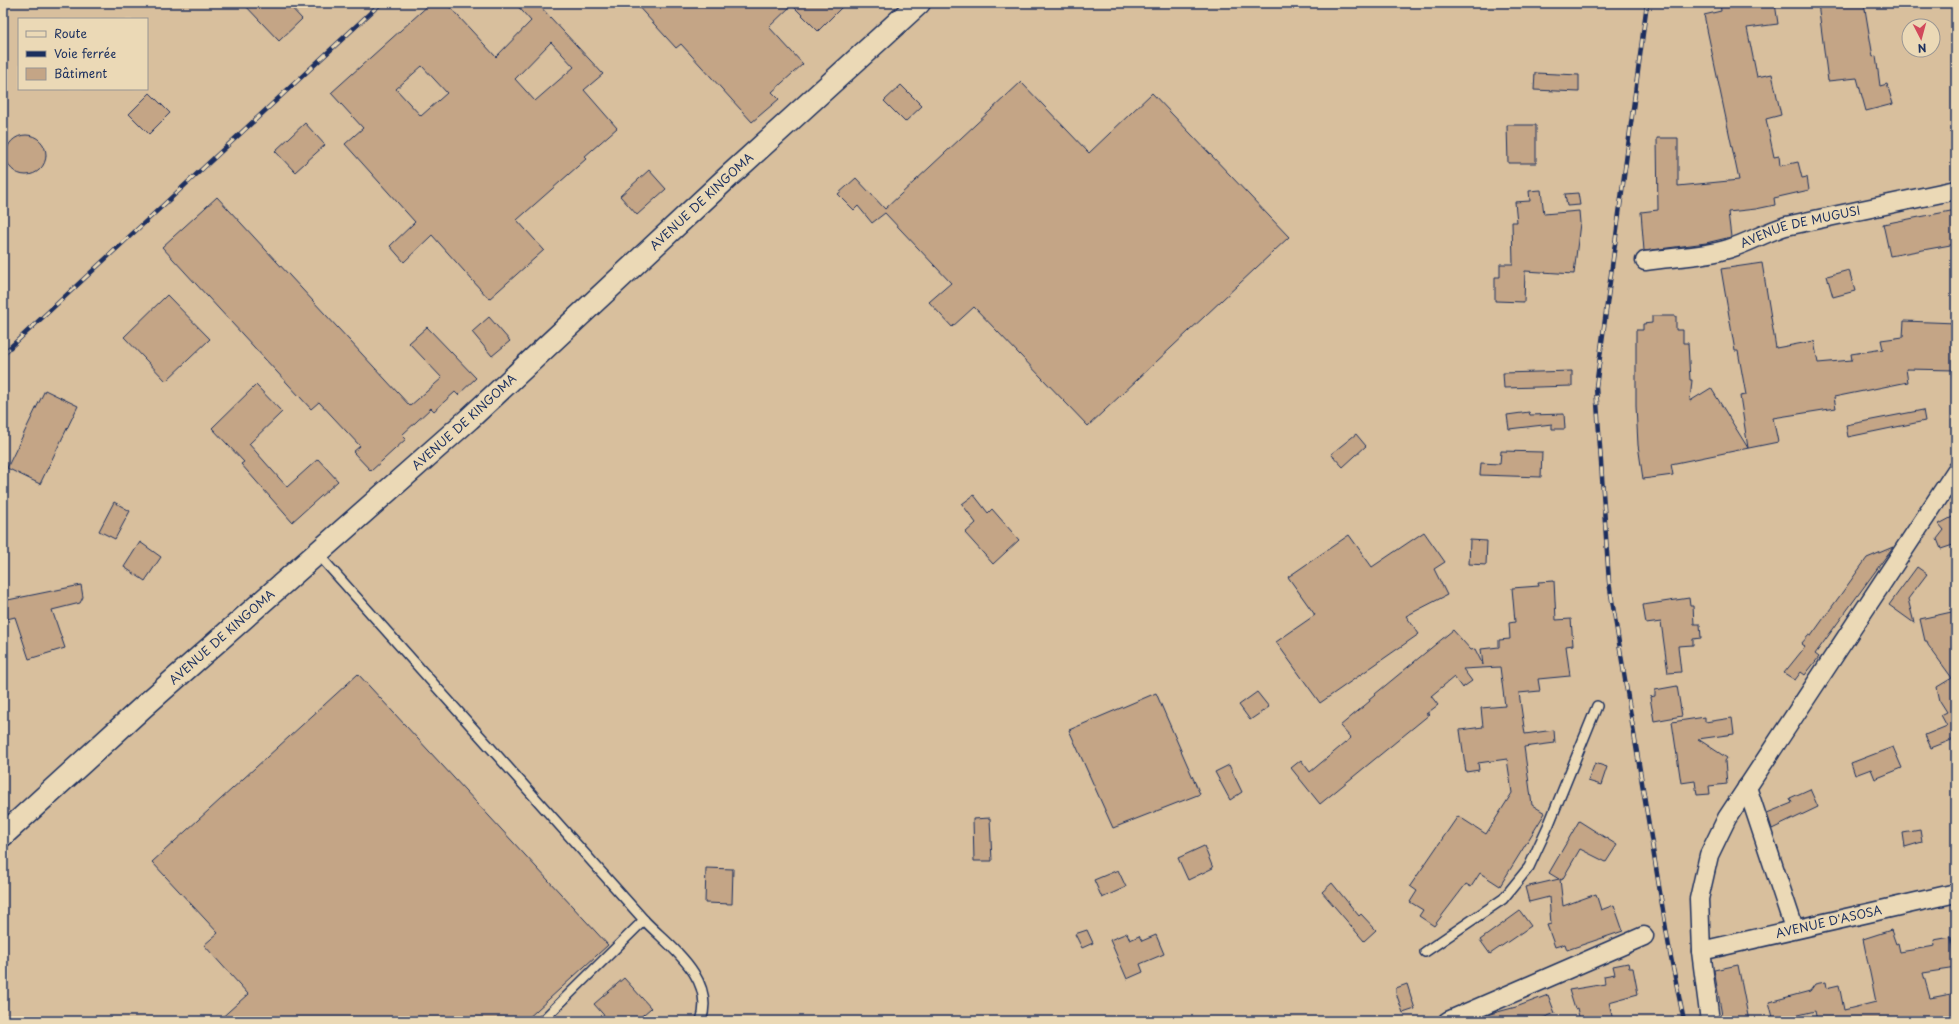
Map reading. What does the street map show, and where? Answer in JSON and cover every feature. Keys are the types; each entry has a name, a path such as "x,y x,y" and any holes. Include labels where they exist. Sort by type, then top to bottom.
{"street":[{"name":"AVENUE DE KINGOMA","path":"3,835 317,553 469,419 723,182 919,3"},
{"name":"AVENUE DE MUGUSI","path":"1644,261 1718,252 1779,228 1956,190"},
{"path":"1710,1021 1701,951 1699,899 1709,855 1727,818 1956,471"},
{"path":"1747,787 1794,928"},
{"name":"AVENUE D'ASOSA","path":"1701,951 1794,928 1956,893"},
{"path":"1448,1021 1644,936"}],"lane":[{"path":"317,553 644,920 694,971 705,1000 701,1021"},
{"path":"1424,952 1463,928 1503,899 1529,867 1549,824 1597,706"},
{"path":"542,1021 644,920"}],"shaded area":[{"path":"3,3 1956,3 1956,1021 3,1021"}],"building":[{"path":"243,3 287,3 302,19 279,41"},
{"path":"431,3 446,3 496,57 531,21 515,3 537,3 603,74 584,90 617,128 584,157 586,159 517,220 544,250 489,299 432,235 404,262 390,246 415,222 345,144 363,128 331,93","holes":["551,42 574,67 535,101 515,79","422,66 447,93 421,116 396,89"]},
{"path":"635,3 846,3 818,31 792,5 769,27 803,64 772,92 779,99 752,122 681,44 676,48"},
{"path":"1720,3 1775,3 1778,24 1747,28 1757,77 1772,74 1781,115 1766,119 1774,157 1779,156 1780,166 1798,162 1802,178 1807,177 1809,190 1774,198 1775,205 1728,212 1731,237 1706,243 1644,251 1641,212 1658,210 1657,138 1678,138 1678,186 1739,180 1704,15 1721,11"},
{"path":"1818,3 1864,3 1873,57 1876,56 1880,86 1887,84 1893,104 1866,111 1857,78 1828,81"},
{"path":"1535,73 1579,75 1579,92 1534,90"},
{"path":"1021,82 1089,153 1152,93 1289,237 1088,426 974,307 952,327 929,302 951,283 885,213 872,223 858,206 854,210 838,194 856,178 885,209"},
{"path":"901,85 922,106 905,122 884,101"},
{"path":"150,93 170,113 149,134 129,114"},
{"path":"305,123 325,145 295,172 275,151"},
{"path":"1507,125 1536,125 1536,163 1508,163"},
{"path":"26,135 37,138 43,144 46,155 43,166 37,172 26,175 15,172 9,166 6,155 9,144 15,138"},
{"path":"649,170 666,189 637,215 620,196"},
{"path":"1541,190 1544,214 1579,211 1580,223 1574,274 1525,271 1524,302 1495,301 1495,277 1500,277 1500,264 1513,264 1512,222 1517,222 1515,202 1530,201 1529,191"},
{"path":"1578,193 1580,205 1567,206 1565,194"},
{"path":"217,197 410,406 442,378 409,343 427,327 476,378 458,395 455,392 434,411 431,408 402,435 406,439 371,471 353,452 360,446 319,402 311,409 162,247"},
{"path":"1956,210 1956,244 1890,256 1883,224"},
{"path":"1762,263 1776,348 1814,341 1818,363 1852,360 1851,354 1883,349 1881,340 1903,337 1904,321 1956,323 1955,370 1906,369 1908,382 1834,397 1836,408 1773,418 1778,442 1671,464 1673,475 1643,479 1638,445 1636,406 1636,330 1643,330 1643,324 1652,323 1652,316 1676,316 1676,330 1683,330 1683,343 1688,343 1690,380 1692,380 1690,401 1711,388 1748,448 1740,396 1746,395 1738,351 1735,351 1721,269"},
{"path":"1849,270 1855,291 1833,297 1827,276"},
{"path":"167,295 210,339 166,381 124,337"},
{"path":"489,317 510,341 492,356 472,332"},
{"path":"1572,371 1572,386 1504,388 1503,373"},
{"path":"256,385 282,412 249,444 287,487 318,459 338,481 292,522 241,464 244,462 212,428"},
{"path":"45,390 78,406 40,484 7,468"},
{"path":"1923,410 1925,421 1848,437 1846,425"},
{"path":"1529,412 1530,415 1564,414 1565,429 1552,429 1552,424 1509,429 1507,415"},
{"path":"1356,434 1366,446 1343,467 1331,454"},
{"path":"1501,451 1542,452 1541,477 1480,475 1481,463 1500,464"},
{"path":"974,495 988,513 992,509 1019,540 993,564 965,533 976,523 962,504"},
{"path":"114,502 130,511 115,539 99,531"},
{"path":"1956,515 1956,544 1941,549 1937,539 1944,530 1939,524"},
{"path":"1424,532 1445,562 1434,569 1447,595 1406,616 1419,634 1320,703 1276,642 1315,615 1288,577 1349,535 1372,567"},
{"path":"1470,540 1487,541 1486,565 1469,564"},
{"path":"140,542 161,557 145,581 124,567"},
{"path":"1893,547 1815,654 1819,657 1805,675 1801,672 1795,680 1784,673 1805,647 1801,644 1809,635 1811,636 1867,558"},
{"path":"1917,567 1927,574 1908,599 1914,623 1889,605"},
{"path":"1554,581 1556,620 1571,619 1573,645 1566,646 1570,676 1538,679 1540,691 1519,693 1525,734 1554,730 1555,743 1524,747 1532,805 1545,813 1500,886 1480,873 1471,887 1466,884 1434,926 1419,916 1423,910 1410,902 1417,891 1410,886 1458,816 1486,834 1512,793 1507,759 1478,763 1479,770 1466,772 1460,730 1483,727 1481,708 1505,706 1500,667 1463,669 1472,681 1462,688 1454,677 1431,696 1438,705 1426,714 1430,714 1320,804 1291,768 1301,760 1310,772 1351,738 1340,726 1370,701 1369,699 1453,630 1471,650 1475,649 1483,665 1481,649 1499,647 1499,640 1510,639 1509,623 1515,622 1512,588 1539,586 1538,582"},
{"path":"81,585 83,597 80,603 52,610 65,648 29,659 15,617 3,620 3,601"},
{"path":"1689,598 1690,606 1693,606 1694,624 1700,624 1701,638 1693,639 1693,645 1678,646 1681,672 1668,673 1661,622 1646,624 1643,605"},
{"path":"1956,611 1956,743 1954,739 1931,748 1925,735 1947,726 1941,715 1947,712 1940,701 1937,687 1952,678 1928,645 1927,641 1925,641 1920,619"},
{"path":"358,674 608,945 525,1021 218,1021 248,994 204,945 218,933 152,862"},
{"path":"1677,686 1682,716 1654,721 1650,697 1655,696 1655,690"},
{"path":"1257,692 1269,707 1250,720 1239,705"},
{"path":"1156,693 1200,794 1113,828 1069,730"},
{"path":"1705,717 1705,722 1732,718 1734,734 1698,739 1727,758 1725,761 1727,784 1709,786 1710,794 1697,795 1695,781 1681,783 1672,722"},
{"path":"1893,747 1902,768 1875,779 1871,769 1855,775 1851,763"},
{"path":"1595,763 1607,767 1601,785 1588,781"},
{"path":"1229,765 1242,792 1230,800 1215,772"},
{"path":"1810,789 1818,807 1772,829 1767,813 1792,803 1790,798"},
{"path":"990,818 992,861 974,861 973,819"},
{"path":"1579,821 1617,845 1606,862 1580,849 1562,880 1560,879 1563,906 1596,894 1601,910 1614,905 1623,931 1567,950 1565,944 1555,947 1547,925 1551,924 1549,897 1529,902 1525,887 1559,879 1549,873"},
{"path":"1920,830 1922,842 1905,847 1903,833"},
{"path":"1204,846 1213,868 1188,880 1178,858"},
{"path":"706,868 733,869 732,904 705,903"},
{"path":"1118,870 1126,887 1102,898 1094,880"},
{"path":"1332,883 1359,916 1361,914 1376,930 1364,941 1322,892"},
{"path":"1520,911 1531,926 1490,954 1480,940"},
{"path":"1087,930 1093,943 1082,948 1075,934"},
{"path":"1891,930 1896,944 1898,943 1900,952 1935,946 1934,940 1951,937 1956,968 1923,973 1930,998 1956,993 1956,1018 1938,1021 1817,1021 1815,1011 1774,1021 1769,1002 1810,991 1815,984 1825,982 1826,988 1839,985 1844,1010 1876,1002 1863,939"},
{"path":"1127,933 1130,940 1139,936 1142,941 1156,935 1164,954 1140,964 1143,972 1127,979 1110,940"},
{"path":"1628,963 1629,968 1633,968 1638,994 1609,1002 1613,1021 1580,1021 1577,1008 1575,1009 1569,990 1605,984 1604,976 1615,974 1613,966"},
{"path":"1738,965 1749,1021 1723,1021 1714,970"},
{"path":"624,978 651,1008 636,1021 609,1021 594,1004"},
{"path":"1407,984 1415,1009 1403,1013 1396,993 1396,988"},
{"path":"1548,995 1555,1013 1536,1021 1481,1021 1480,1018 1490,1014 1516,1007"}],"railway":[{"path":"3,354 381,3"},
{"path":"1647,3 1596,387 1609,582 1670,953 1684,1021"}]}
